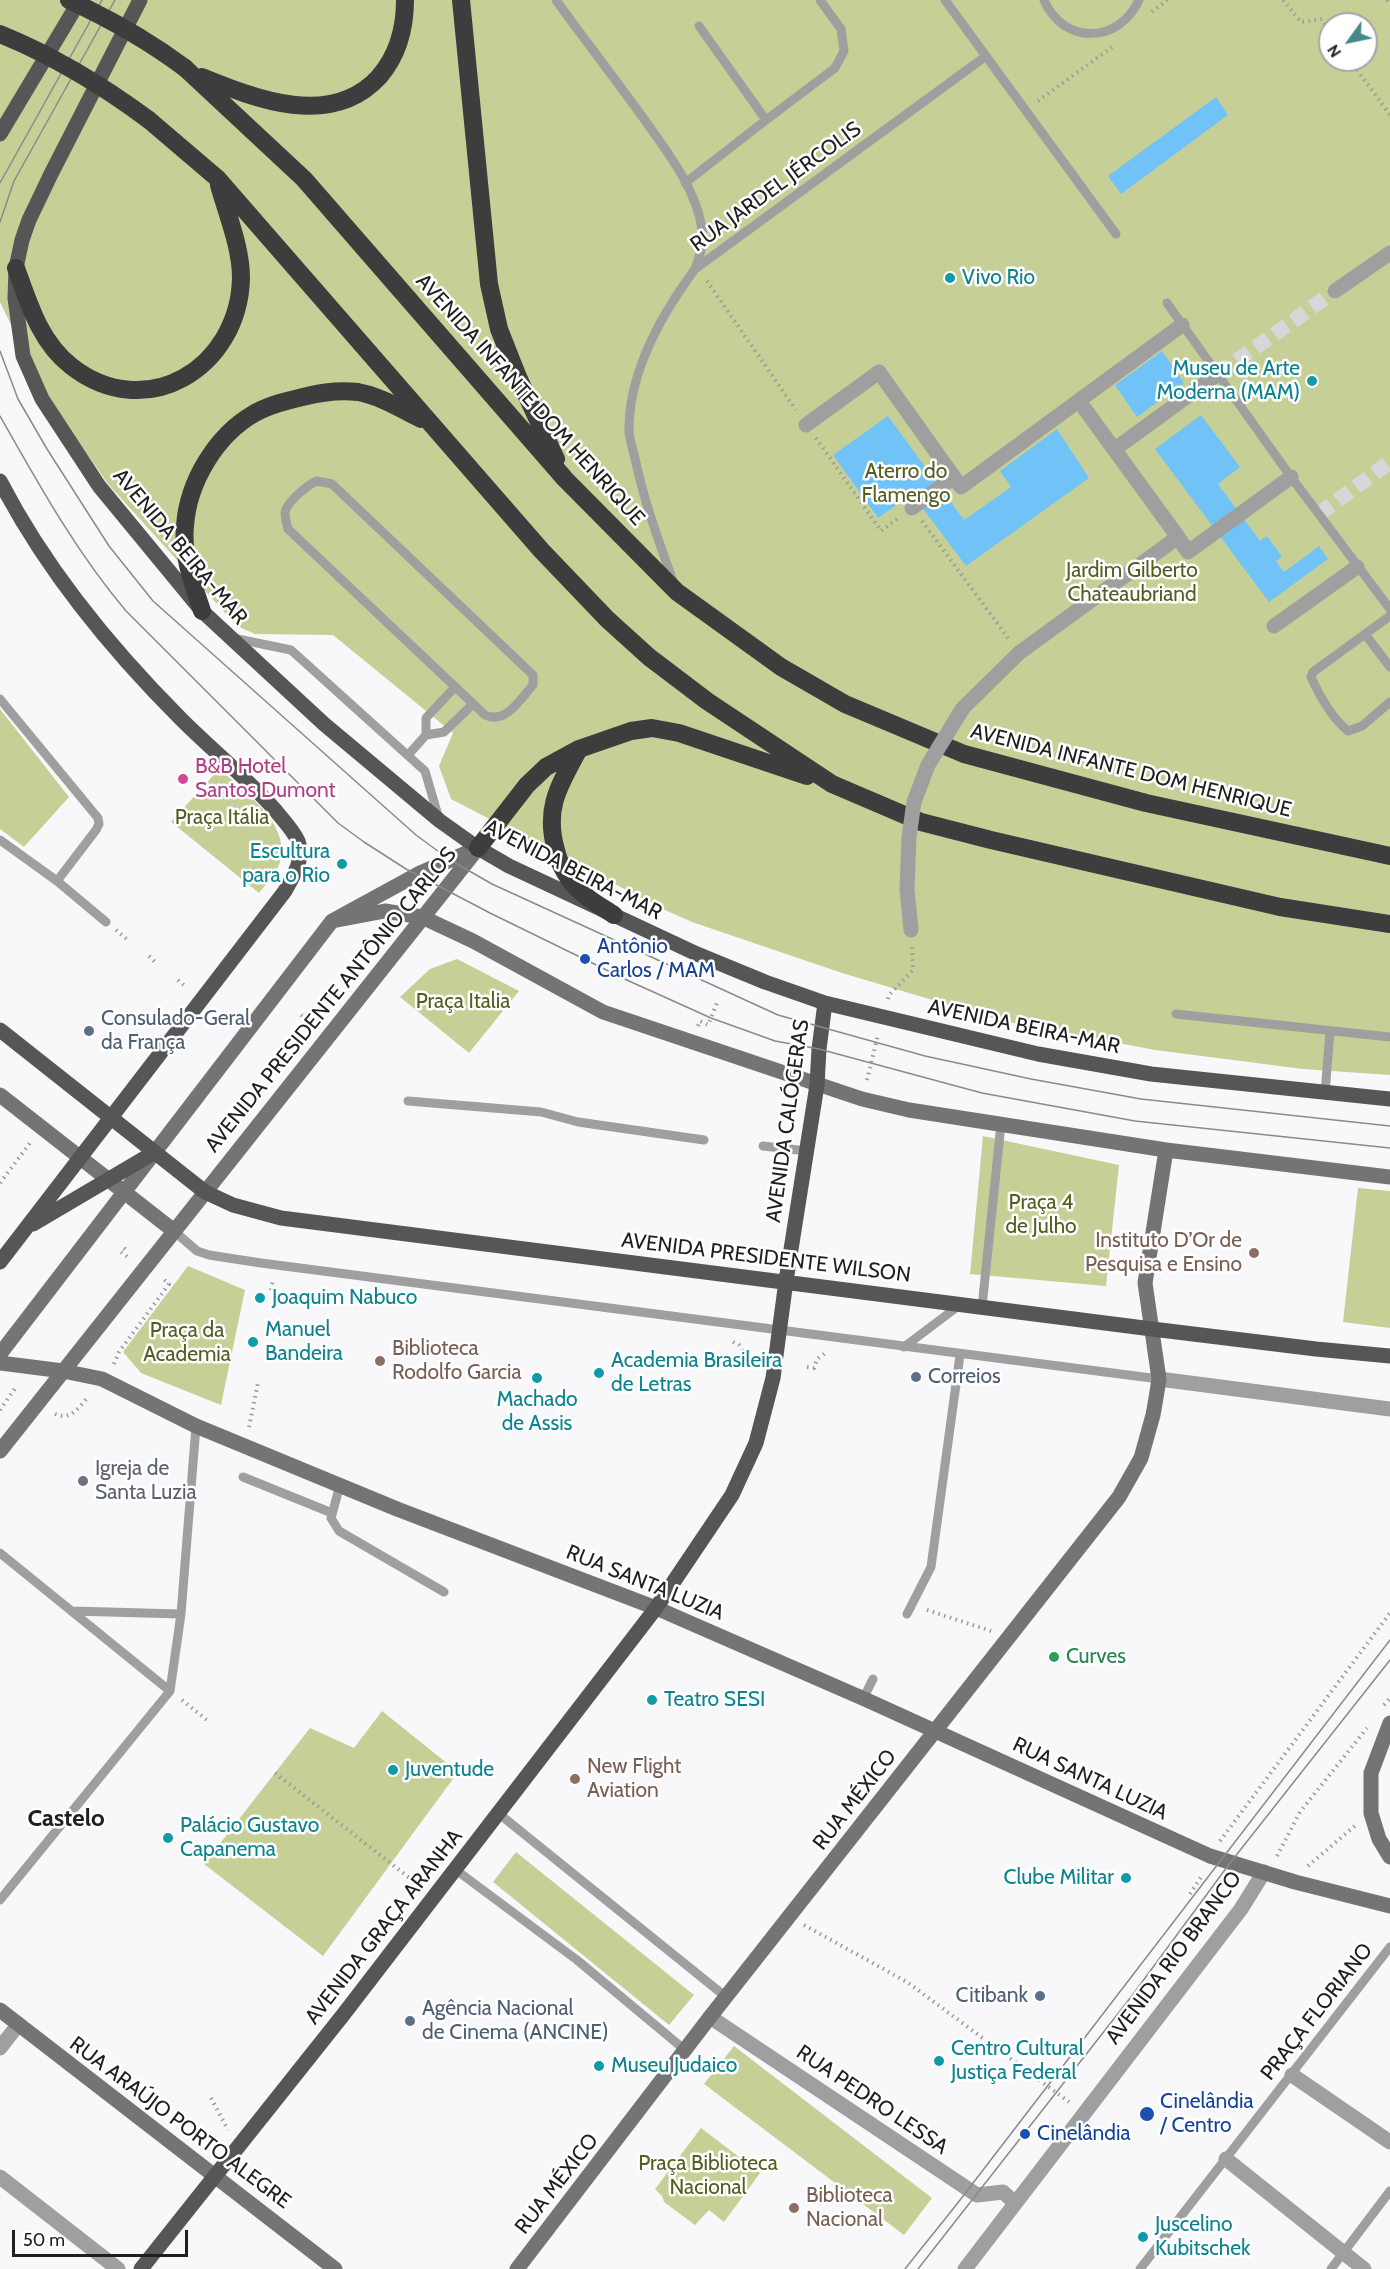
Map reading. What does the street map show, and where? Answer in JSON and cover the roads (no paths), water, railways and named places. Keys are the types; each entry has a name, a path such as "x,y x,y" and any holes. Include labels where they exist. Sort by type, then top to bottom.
{"highway":[{"path":"69,0 152,44 189,71 235,90 274,102 311,106 346,100 362,92 388,65 404,25 405,0"},
{"path":"461,0 489,284 499,329 518,377 565,480"},
{"path":"0,34 26,44 69,66 110,91 149,120 217,178 541,550 607,619 650,657 707,701 832,784"},
{"name":"AVENIDA INFANTE DOM HENRIQUE","path":"189,71 304,179 565,480 677,592 781,668 844,704 964,754 1146,803 1390,856"},
{"path":"16,268 37,323 48,342 72,367 114,388 141,390 172,383 204,365 213,356 229,332 239,297 241,277 239,258 217,178"},
{"path":"202,611 189,572 184,544 187,510 199,476 209,459 219,444 241,423 255,414 288,400 319,393 343,392 374,397 431,424"},
{"path":"478,848 527,785 546,767 579,749 631,731 651,728 680,733 714,743 832,784 921,822 1280,907 1390,924"},
{"path":"579,749 557,789 550,817 551,832 559,863 578,890 614,915"}],"main road":[{"path":"0,134 80,0"},
{"name":"AVENIDA BEIRA-MAR","path":"140,0 29,220 16,268 15,298 24,356 42,399 99,486 202,611 228,638 324,724 440,821 478,848 509,866 716,962 765,982 825,1003 1038,1054 1151,1074 1390,1099"},
{"path":"0,481 31,535 108,641 182,720 254,786 297,838 300,849 298,866 285,891 0,1262"},
{"name":"AVENIDA CALÓGERAS","path":"656,1608 732,1495 756,1443 773,1378 781,1330 786,1281 817,1085 825,1003"},
{"name":"AVENIDA PRESIDENTE WILSON","path":"0,1030 205,1191 233,1205 281,1218 1152,1329 1390,1356"},
{"path":"27,1228 155,1152"},
{"name":"AVENIDA GRAÇA ARANHA","path":"141,2269 216,2177 456,1870 656,1608"}],"street":[{"path":"1335,291 1390,254"},
{"path":"806,425 879,372 961,487 1182,325"},
{"path":"1115,449 1218,374"},
{"path":"1079,401 1188,552 1292,477"},
{"path":"914,506 954,477"},
{"path":"911,930 907,890 914,802 928,765 963,708 1019,653 1178,537"},
{"path":"1274,626 1357,567"},
{"name":"AVENIDA PRESIDENTE ANTÔNIO CARLOS","path":"0,1451 478,848"},
{"name":"AVENIDA PRESIDENTE ANTÔNIO CARLOS","path":"0,1354 332,921 418,874 478,848"},
{"path":"332,921 385,910 422,917 473,941 603,1012 862,1099 909,1110 1166,1150 1390,1177"},
{"path":"0,1095 174,1231"},
{"name":"RUA MÉXICO","path":"517,2269 710,2017 1119,1497 1141,1458 1153,1415 1159,1379 1145,1283 1166,1150"},
{"name":"RUA SANTA LUZIA","path":"0,1363 63,1371 102,1379 196,1426 340,1485 656,1608 1212,1857 1306,1885 1390,1906"},
{"path":"1159,1379 1390,1409"},
{"path":"1390,1723 1371,1773 1371,1813 1379,1839 1390,1857"},
{"name":"AVENIDA RIO BRANCO","path":"964,2269 1241,1909 1264,1872"},
{"name":"RUA ARAÚJO PORTO ALEGRE","path":"0,2010 335,2269"},
{"name":"RUA PEDRO LESSA","path":"710,2017 976,2195 1003,2192 1014,2202"},
{"path":"0,2048 18,2025"},
{"path":"1292,2075 1390,2142"},
{"path":"1226,2160 1364,2269"},
{"path":"0,2177 118,2269"}],"lane":[{"path":"556,0 666,150 685,183 696,205 702,228 703,247 695,269"},
{"path":"685,183 835,68 844,51 841,29 820,0"},
{"path":"945,0 1116,234"},
{"path":"1036,0 1069,28 1082,33 1096,34 1110,31 1124,23 1134,11 1139,0"},
{"path":"1044,0 1048,10"},
{"path":"699,26 766,120"},
{"name":"RUA JARDEL JÉRCOLIS","path":"677,592 644,501 629,433 634,385 651,341 682,286 695,269 986,56"},
{"path":"1167,303 1357,567 1390,609"},
{"path":"325,481 332,484 533,675 533,685 507,713 499,718 485,715 473,704 288,529 285,518 287,508 310,484 325,481"},
{"path":"1390,616 1313,672 1311,677 1329,710 1340,725 1348,730 1362,726 1390,702"},
{"path":"1365,634 1390,667"},
{"path":"228,638 291,650 425,771 440,821"},
{"path":"426,735 426,718 455,687"},
{"path":"0,699 98,818 99,824 96,830 57,881"},
{"path":"408,755 426,735 444,732 473,704"},
{"path":"0,840 57,881 106,922"},
{"path":"1176,1014 1390,1037"},
{"path":"1324,1093 1330,1031"},
{"path":"408,1101 542,1112 578,1122 704,1140"},
{"path":"982,1307 1001,1124"},
{"path":"763,1146 807,1151"},
{"path":"174,1231 196,1251 209,1255 960,1355 1159,1379"},
{"path":"904,1347 961,1304"},
{"path":"907,1614 931,1567 960,1355"},
{"path":"0,1900 170,1691 180,1614 196,1426"},
{"path":"243,1477 332,1513"},
{"path":"340,1485 331,1518 339,1531 444,1592"},
{"path":"0,1553 170,1691"},
{"path":"72,1611 180,1614"},
{"path":"863,1699 873,1679"},
{"path":"498,1813 726,1997"},
{"path":"456,1870 577,1960 685,2050"},
{"name":"PRAÇA FLORIANO","path":"1140,2269 1390,1947"},
{"path":"1331,2269 1390,2191"}],"water":[{"path":"1216,97 1228,115 1121,194 1108,176"},
{"path":"1162,351 1184,383 1137,417 1115,385"},
{"path":"1201,415 1240,467 1218,484 1260,541 1267,536 1282,557 1276,561 1284,572 1319,546 1328,559 1269,602 1155,449"},
{"path":"888,416 964,520 1011,487 1000,471 1057,429 1089,478 966,566 912,494 878,518 833,455"}],"tunnel":[{"path":"1218,374 1335,291"},
{"path":"1319,514 1390,462"}],"tram line":[{"path":"0,183 102,0"},
{"path":"0,222 14,181 115,0"},
{"path":"0,351 18,399 47,449 109,546 153,601 416,835 450,860 492,884 778,1015 925,1056 1031,1079 1141,1099 1390,1126"},
{"path":"0,416 74,541 126,611 338,823 406,869 629,981 711,1018 775,1041 819,1049 982,1093 1135,1121 1390,1148"},
{"path":"905,2269 1390,1640"},
{"path":"918,2269 1131,1997 1230,1863 1390,1660"}],"place":[{"name":"Vivo Rio","path":"950,278"},
{"name":"Museu de Arte Moderna (MAM)","path":"1312,381"},
{"name":"B&B Hotel Santos Dumont","path":"183,779"},
{"name":"Escultura para o Rio","path":"342,864"},
{"name":"Antônio Carlos / MAM","path":"585,959"},
{"name":"Consulado-Geral da França","path":"89,1031"},
{"name":"Instituto D’Or de Pesquisa e Ensino","path":"1254,1253"},
{"name":"Joaquim Nabuco","path":"260,1298"},
{"name":"Manuel Bandeira","path":"253,1342"},
{"name":"Biblioteca Rodolfo Garcia","path":"380,1361"},
{"name":"Academia Brasileira de Letras","path":"599,1373"},
{"name":"Correios","path":"916,1377"},
{"name":"Machado de Assis","path":"537,1378"},
{"name":"Igreja de Santa Luzia","path":"83,1481"},
{"name":"Curves","path":"1054,1657"},
{"name":"Teatro SESI","path":"652,1700"},
{"name":"Juventude","path":"393,1770"},
{"name":"New Flight Aviation","path":"575,1779"},
{"name":"Palácio Gustavo Capanema","path":"168,1838"},
{"name":"Clube Militar","path":"1126,1878"},
{"name":"Citibank","path":"1040,1996"},
{"name":"Agência Nacional de Cinema (ANCINE)","path":"410,2021"},
{"name":"Centro Cultural Justiça Federal","path":"939,2061"},
{"name":"Museu Judaico","path":"599,2066"},
{"name":"Cinelândia / Centro","path":"1147,2114"},
{"name":"Cinelândia","path":"1025,2134"},
{"name":"Biblioteca Nacional","path":"794,2208"},
{"name":"Juscelino Kubitschek","path":"1143,2237"}],"district":[{"name":"Castelo","path":"66,1819"}],"park label":[{"name":"Aterro do Flamengo","path":"906,484"},
{"name":"Jardim Gilberto Chateaubriand","path":"1132,583"},
{"name":"Praça Itália","path":"222,818"},
{"name":"Praça Italia","path":"463,1002"},
{"name":"Praça 4 de Julho","path":"1041,1215"},
{"name":"Praça da Academia","path":"187,1343"},
{"name":"Praça Biblioteca Nacional","path":"708,2176"}]}
